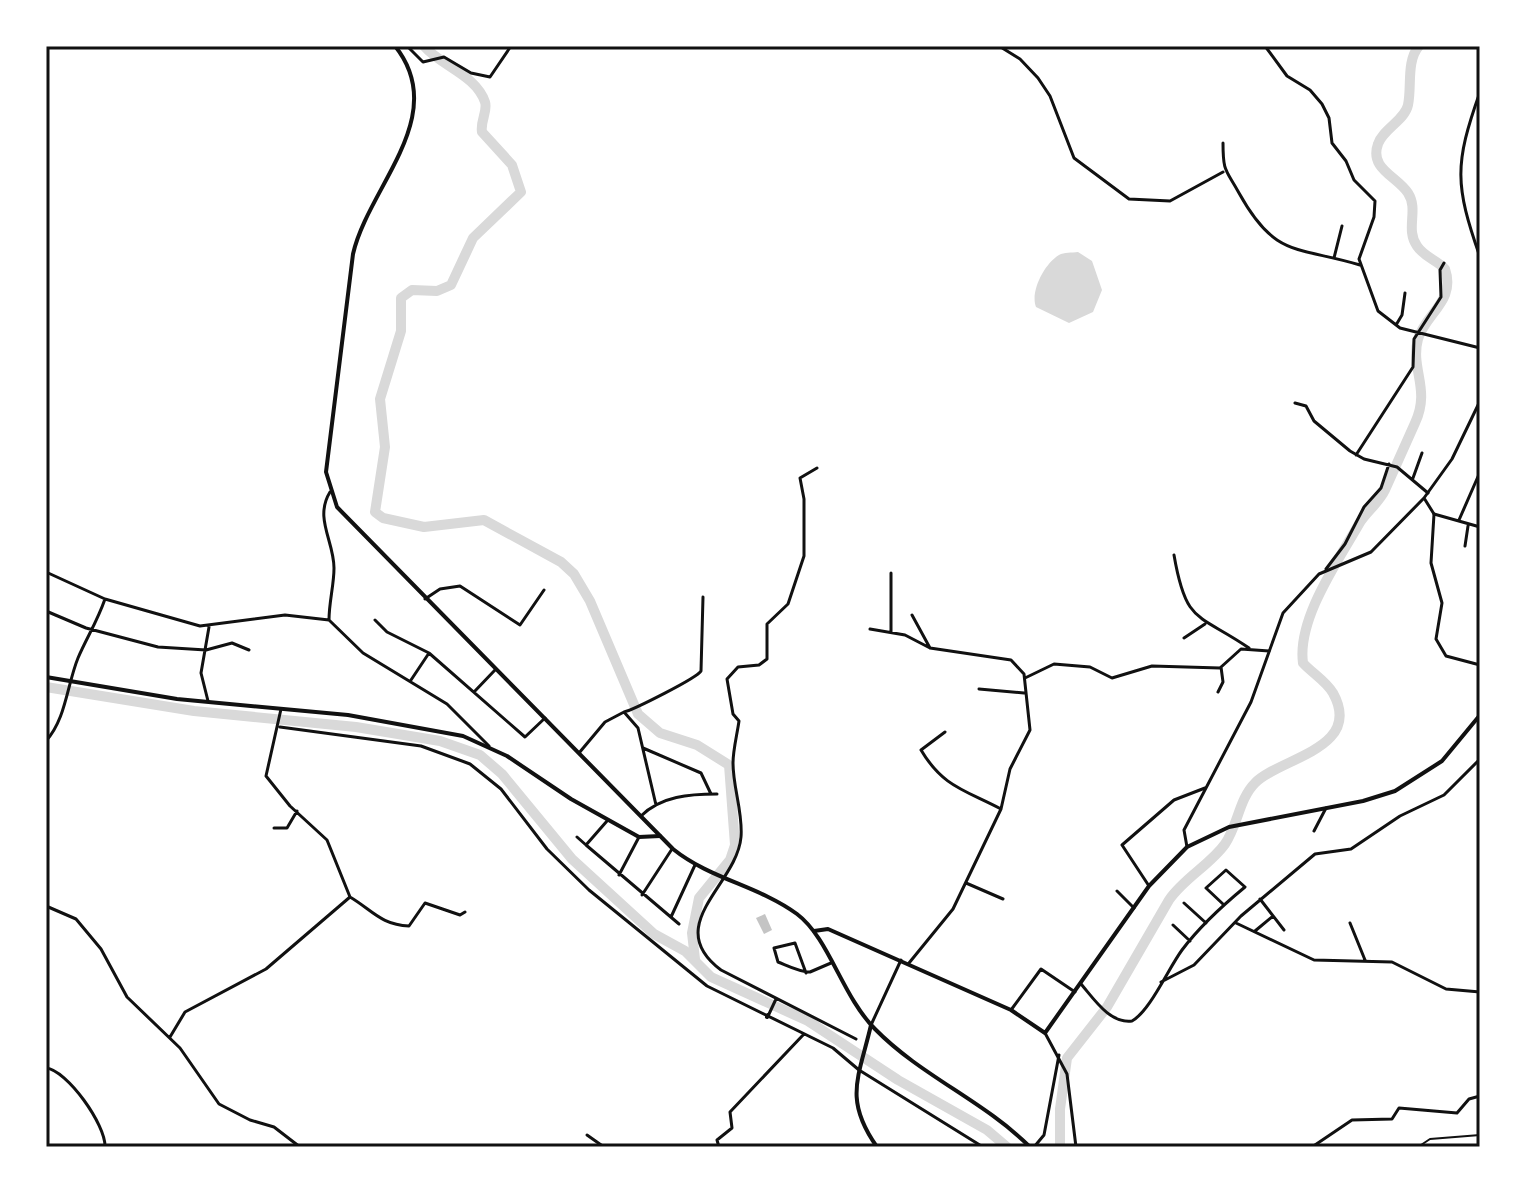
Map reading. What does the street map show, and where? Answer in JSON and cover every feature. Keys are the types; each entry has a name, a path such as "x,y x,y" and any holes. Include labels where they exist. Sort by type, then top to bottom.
{"main road":[{"path":"395,46 410,69 414,101 402,150 361,229 353,254 327,456 330,492 342,515 673,849 720,878 782,904 814,931 842,985 871,1025 921,1069 996,1118 1032,1147"},
{"path":"46,677 70,685 383,721 451,733 489,746 607,821 639,837 660,836"},
{"path":"814,931 828,929 909,963 1011,1010 1045,1033 1149,886 1187,847 1229,827 1384,795 1421,777 1451,753 1480,715"},
{"path":"871,1025 860,1069 856,1108 877,1147"}],"street":[{"path":"407,46 423,62 444,57 471,73 490,77 511,46"},
{"path":"999,46 1020,59 1038,78 1050,96 1074,158 1129,199 1170,201 1223,172"},
{"path":"1265,46 1287,76 1318,98 1329,118 1332,143 1346,161 1354,180 1375,201 1360,265"},
{"path":"1480,92 1461,153 1460,181 1464,217 1480,257"},
{"path":"1223,143 1223,172 1249,215 1264,232 1293,249 1360,265 1366,273 1376,308 1396,325 1416,333 1480,348"},
{"path":"1334,258 1342,226"},
{"path":"1356,455 1413,367 1416,333 1441,297 1440,270 1444,263"},
{"path":"1396,325 1402,315 1405,293"},
{"path":"1326,569 1341,566 1371,552 1424,498 1452,459 1480,401"},
{"path":"1295,403 1306,406 1314,421 1356,455 1389,464 1413,478 1428,493"},
{"path":"1413,478 1422,453"},
{"path":"1187,847 1184,830 1251,702 1283,613 1313,578 1326,569 1386,480 1389,464"},
{"path":"817,468 800,478 804,556 788,604 767,624 767,659 759,665 738,667 727,679 733,714 739,721 733,763 741,837 736,858 720,878 700,922 699,948 721,970 856,1039"},
{"path":"1459,520 1480,472"},
{"path":"329,620 334,569 323,503 330,492"},
{"path":"1424,498 1434,514 1431,563 1442,603 1436,639 1446,656 1480,665"},
{"path":"1434,514 1480,527"},
{"path":"1465,546 1468,526"},
{"path":"1174,555 1191,610 1205,624 1249,648"},
{"path":"46,572 105,599 209,627 285,615 329,620 363,653 447,704 489,746"},
{"path":"891,573 891,632"},
{"path":"425,599 440,589 460,586 520,625 544,590"},
{"path":"579,753 605,722 638,709 668,689 692,680 701,671 703,597"},
{"path":"46,741 59,724 86,641 95,630 105,599"},
{"path":"46,611 95,630 158,647 206,650 232,643 249,650"},
{"path":"912,615 930,648"},
{"path":"375,620 387,632 429,653 525,737 545,718"},
{"path":"1184,638 1205,624"},
{"path":"208,702 201,673 209,627"},
{"path":"870,629 891,632 930,648 1011,660 1019,666 1025,678 1024,693 1031,720 1030,730 1010,769 1001,809 947,918 909,963"},
{"path":"1025,678 1054,664 1090,667 1112,678 1152,666 1221,667 1241,649 1269,651"},
{"path":"411,680 429,653"},
{"path":"1218,692 1223,682 1221,667"},
{"path":"474,692 495,670"},
{"path":"979,689 1024,693"},
{"path":"281,711 266,776 327,840 350,897 372,916 391,924 409,926 425,903 460,915 465,912"},
{"path":"626,712 638,728 656,805"},
{"path":"280,726 421,746 470,764 501,789 547,849 589,890 707,986 833,1048 860,1069 983,1147"},
{"path":"945,732 921,750 932,768 954,787 1001,809"},
{"path":"643,748 701,773 711,794"},
{"path":"1161,982 1194,965 1260,899 1284,883 1315,854 1351,849 1400,816 1444,795 1480,759"},
{"path":"1149,886 1122,845 1174,800 1206,788"},
{"path":"641,816 656,805 686,794 717,794"},
{"path":"1314,831 1326,808"},
{"path":"274,828 287,828 297,811"},
{"path":"586,845 607,821"},
{"path":"577,837 679,924"},
{"path":"619,875 639,837"},
{"path":"642,895 664,857 673,849"},
{"path":"671,917 695,865"},
{"path":"1081,984 1099,1006 1125,1022 1139,1017 1190,941 1245,887 1226,870 1206,888 1224,905"},
{"path":"964,882 1003,899"},
{"path":"1117,891 1134,908"},
{"path":"170,1037 185,1012 266,969 350,897"},
{"path":"1260,899 1284,930"},
{"path":"1184,903 1206,923"},
{"path":"46,906 76,919 101,949 127,997 170,1037 219,1104 250,1120 274,1127 300,1147"},
{"path":"1255,931 1273,916"},
{"path":"1236,923 1314,960 1392,962 1453,991 1480,992"},
{"path":"1350,923 1365,960"},
{"path":"1173,925 1190,941"},
{"path":"806,973 795,943 774,948 778,962 806,973 831,963"},
{"path":"871,1025 901,960"},
{"path":"1011,1010 1041,969 1076,992"},
{"path":"768,1016 775,1000"},
{"path":"1045,1033 1067,1074 1076,1147"},
{"path":"719,1147 717,1140 732,1128 730,1112 804,1034"},
{"path":"1032,1147 1044,1135 1059,1055"},
{"path":"46,1068 55,1069 67,1077 103,1132 105,1147"},
{"path":"1312,1147 1352,1120 1392,1119 1399,1108 1457,1113 1469,1099 1480,1096"},
{"path":"587,1135 604,1147"},
{"path":"1418,1147 1430,1139 1480,1135"}],"shaded area":[{"path":"1078,252 1092,261 1102,290 1093,312 1069,323 1036,307 1035,294 1040,279 1053,259 1061,254"}],"building":[{"path":"765,914 772,930 764,934 756,918"}],"waterway":[{"path":"424,46 466,78 480,93 486,105 482,132 512,165 521,192 473,238 451,285 437,291 412,290 401,298 401,331 380,399 385,447 375,512 383,518 424,527 484,520 561,562 574,574 590,601 638,714 660,733 697,745 729,765 735,845 730,860 699,898 692,933 695,959"},
{"path":"1060,1147 1060,1109 1067,1058 1107,1007 1169,900 1225,844 1245,797 1255,783 1315,750 1337,727 1340,712 1333,693 1303,663 1306,628 1330,573 1362,520 1385,490 1415,423 1421,400 1416,360 1418,339 1447,290 1445,269 1423,253 1414,240 1408,193 1381,166 1376,153 1384,134 1406,110 1412,59 1419,46"},
{"path":"46,687 194,711 356,727 440,741 480,755 502,774 572,859 654,934 685,951 711,977 808,1021 898,1080 987,1130 1007,1147"}]}
